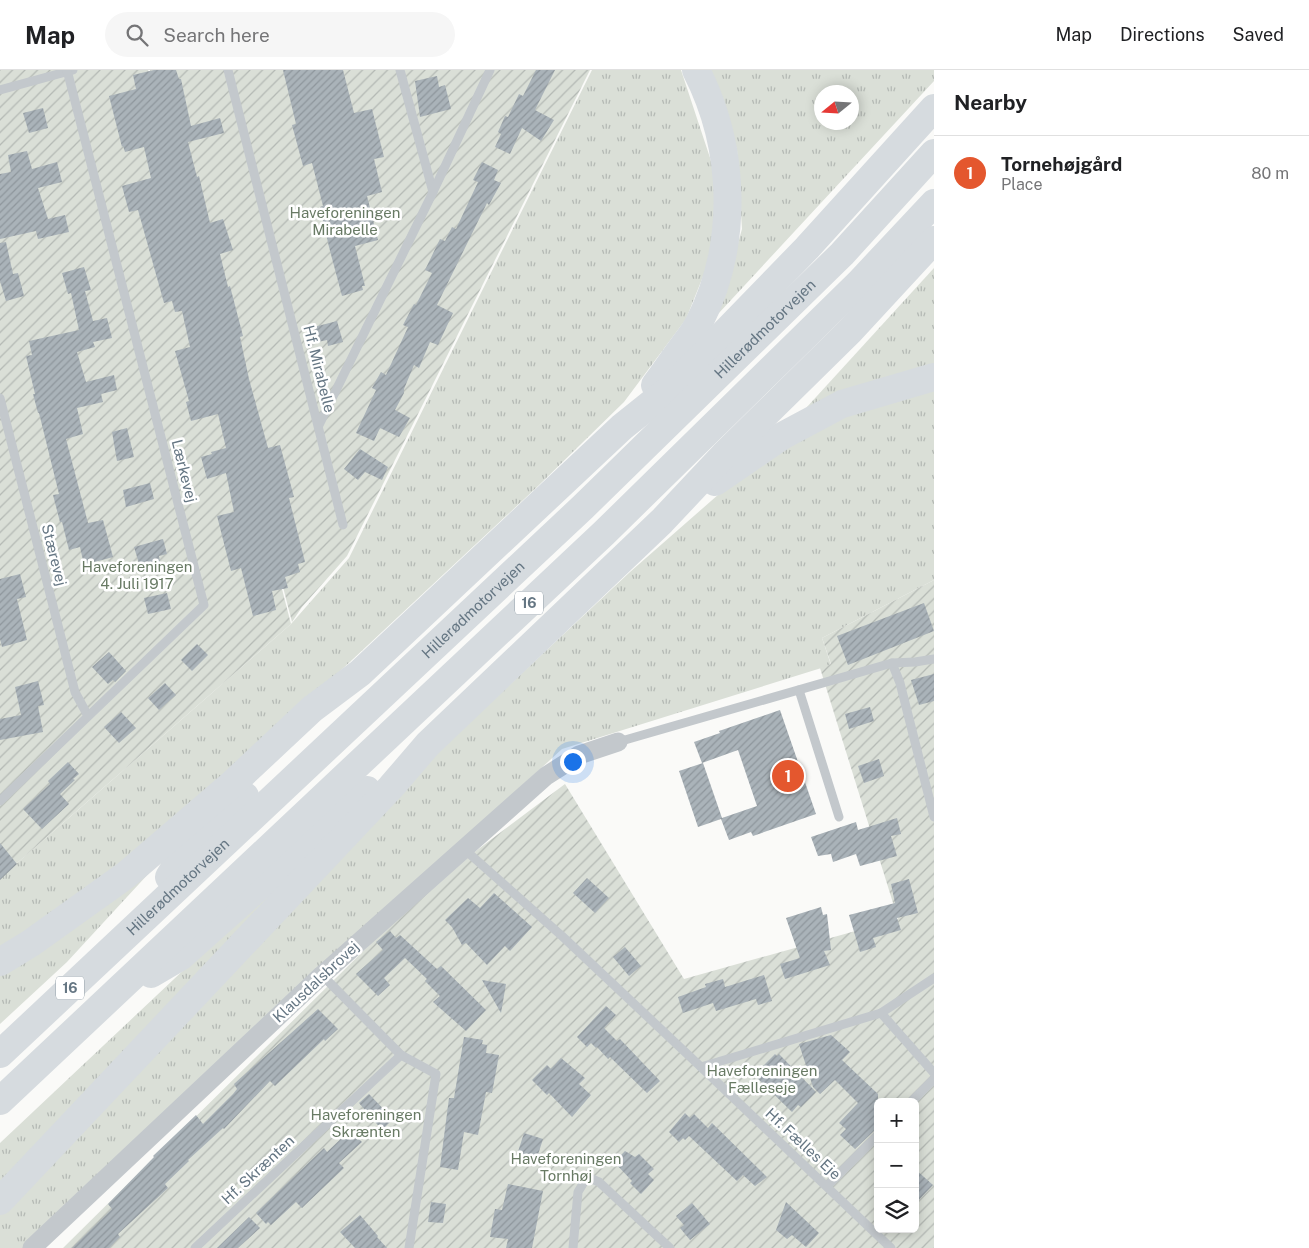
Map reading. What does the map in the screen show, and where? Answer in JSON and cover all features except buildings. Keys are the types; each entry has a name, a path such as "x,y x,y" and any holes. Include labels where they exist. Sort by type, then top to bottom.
{"highway":[{"path":"622,427 660,379 699,324 716,280 726,233 728,186 722,138 708,93 696,70"},
{"path":"0,962 31,943 126,875 231,785 312,709 360,673 622,427 672,388 808,248 934,108"},
{"name":"Hillerødmotorvejen","path":"0,1054 583,507 842,254 934,153"},
{"name":"16","path":"0,1101 604,533 859,283 934,203"},
{"path":"0,1200 391,788 428,744 662,521 724,455 850,332 934,240"},
{"path":"662,521 729,471 782,436 842,404 934,377"},
{"name":"16","path":"141,922 180,860 321,722 360,673"},
{"path":"114,994 180,958 383,775 428,744"}],"street":[{"name":"Klausdalsbrovej","path":"32,1248 322,976 546,776 579,755 618,742"}],"lane":[{"path":"0,90 69,70"},
{"name":"Lærkevej","path":"0,801 204,605 69,70"},
{"name":"Hf. Mirabelle","path":"228,70 319,425"},
{"path":"400,70 433,192"},
{"name":"Hf. Mirabelle","path":"319,425 433,192 490,70"},
{"name":"Stærevej","path":"0,398 75,692 88,716"},
{"path":"319,425 343,525"},
{"path":"618,742 892,664 934,659"},
{"path":"892,664 900,683 934,817"},
{"path":"799,690 839,817"},
{"name":"Hf. Fælles Eje","path":"464,848 562,936 891,1248"},
{"path":"322,976 401,1056 436,1074 409,1248"},
{"path":"701,1067 881,1013 934,978"},
{"path":"881,1013 934,1073"},
{"name":"Hf. Skrænten","path":"194,1248 401,1056"},
{"path":"915,1098 934,1079"},
{"path":"827,1186 874,1139"},
{"path":"573,1248 578,1192 587,1177 599,1182 670,1248"}],"green space":[{"name":"Haveforeningen 4. Juli 1917","path":"0,70 148,70 291,624 0,878"},
{"name":"Haveforeningen Mirabelle","path":"150,70 590,70 347,556 302,607 292,622"},
{"path":"592,70 681,70 720,188 708,264 686,319 624,402 536,488 306,703 67,962 0,1024 0,878 291,624 349,558"},
{"path":"711,70 934,70 934,81 718,314 742,229 737,150"},
{"path":"934,268 934,366 806,408"},
{"path":"934,388 934,580 822,638 831,665 562,749 23,1248 0,1248 0,1143 276,883 423,766 630,572 727,487 781,450 851,411"},
{"path":"934,580 934,1248 63,1248 428,887 565,784 684,979 898,919 820,668 831,664 822,638"}],"place":[{"name":"Tornehøjgård","path":"788,776"}],"park label":[{"name":"Haveforeningen Fælleseje","path":"762,1080"},
{"name":"Haveforeningen Skrænten","path":"366,1124"},
{"name":"Haveforeningen Tornhøj","path":"566,1168"}]}
